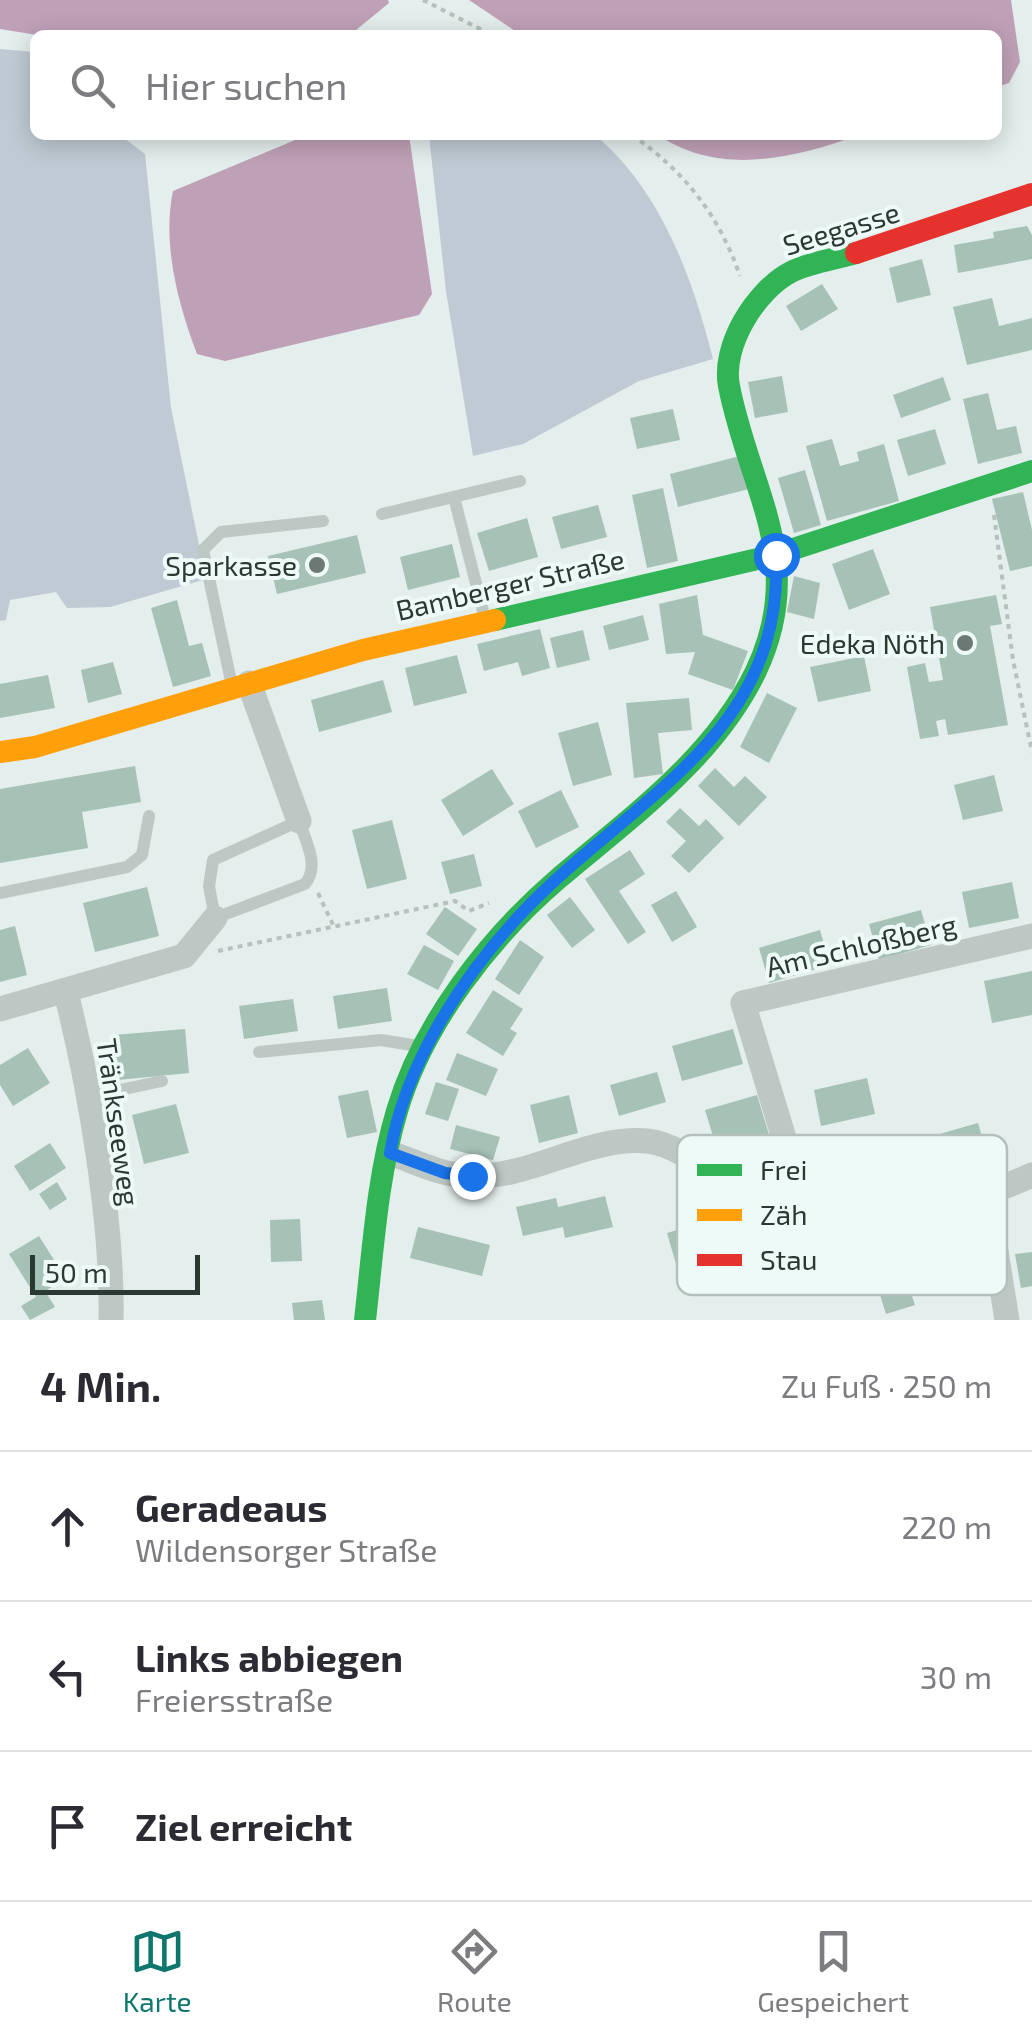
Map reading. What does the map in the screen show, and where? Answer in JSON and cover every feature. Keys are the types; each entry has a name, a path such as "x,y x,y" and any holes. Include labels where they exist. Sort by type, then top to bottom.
{"street":[{"name":"Seegasse","path":"366,1320 398,1109 425,1049 462,990 519,916 700,757 742,700 777,596 776,555 728,383 729,356 753,308 774,282 793,271 954,224 1032,194"},
{"name":"Bamberger Straße","path":"0,752 35,746 485,619 776,555 1032,471"},
{"path":"241,685 299,821"},
{"path":"0,1009 184,956 216,918"},
{"name":"Am Schloßberg","path":"783,1135 742,1002 1032,936"},
{"name":"Tränkseeweg","path":"66,993 88,1097 111,1320"},
{"path":"390,1153 445,1173 472,1176 520,1171 615,1142 650,1141 677,1154"},
{"path":"1007,1186 1032,1175"},
{"path":"1003,1295 1007,1320"}],"lane":[{"path":"382,514 520,481"},
{"path":"454,497 485,619"},
{"path":"241,685 203,550 221,532 323,521"},
{"path":"0,893 127,867 142,855 149,816"},
{"path":"299,821 313,865 307,882 291,893 216,918 209,886 214,860 299,821"},
{"path":"259,1052 381,1040 405,1040 425,1049"},
{"path":"88,1097 162,1081"}],"path":[{"path":"424,0 482,30"},
{"path":"638,140 688,180 698,194 731,249 753,308"},
{"path":"986,486 997,528 1013,660 1032,752"},
{"path":"307,882 322,896 335,929"},
{"path":"184,956 335,929 455,901 469,911 499,899 519,916"}],"shaded area":[{"path":"0,0 389,3 356,30 30,30 30,34 0,29"},
{"path":"469,0 1011,0 1020,62 1009,83 1002,85 1002,30 514,30"},
{"path":"0,49 30,52 30,140 127,140 145,154 171,408 206,579 110,607 67,608 56,592 10,600 6,620 0,621"},
{"path":"295,140 410,140 432,294 419,315 225,361 197,354 174,274 169,232 173,191"},
{"path":"430,140 600,140 638,182 671,238 713,359 639,381 523,444 473,456 446,291"},
{"path":"667,140 843,140 809,151 758,159 732,160 682,148"}],"building":[{"path":"1027,226 1032,235 1032,259 958,273 954,245 994,238 993,232"},
{"path":"922,259 931,295 897,303 889,268"},
{"path":"822,284 838,309 801,331 786,306"},
{"path":"992,298 999,326 1032,318 1032,350 967,365 953,307"},
{"path":"782,376 788,412 755,418 748,382"},
{"path":"943,377 951,400 901,418 893,395"},
{"path":"988,393 997,430 1016,426 1022,453 978,464 963,399"},
{"path":"673,409 680,440 637,449 630,418"},
{"path":"935,429 946,464 908,476 897,440"},
{"path":"832,439 840,466 859,461 857,452 884,444 899,501 827,521 806,446"},
{"path":"740,456 749,489 678,507 670,474"},
{"path":"805,470 821,525 794,533 778,478"},
{"path":"663,488 678,561 647,568 632,495"},
{"path":"1023,492 1032,530 1032,566 1010,571 992,499"},
{"path":"598,505 607,537 561,549 552,517"},
{"path":"527,518 538,557 489,571 477,533"},
{"name":"Sparkasse","path":"357,535 366,573 277,594 268,556"},
{"path":"452,544 460,577 408,590 400,557"},
{"path":"873,549 890,594 849,610 832,564"},
{"path":"794,576 820,583 814,619 787,612"},
{"path":"697,595 703,635 748,651 733,690 688,674 695,652 666,654 659,604"},
{"path":"996,595 1002,624 990,626 1008,725 948,735 945,719 936,721 939,736 920,739 907,667 925,663 929,682 943,680 930,607"},
{"path":"177,600 189,646 202,643 211,676 173,687 151,608"},
{"path":"643,615 649,640 609,650 603,626"},
{"path":"540,629 550,668 522,676 518,662 484,671 477,644"},
{"path":"583,630 590,660 557,668 550,638"},
{"path":"457,655 467,693 414,706 405,668"},
{"path":"864,656 871,691 818,702 810,667"},
{"path":"113,662 122,694 88,703 81,670"},
{"path":"48,675 55,708 0,718 0,684"},
{"path":"383,680 392,712 319,732 311,700"},
{"path":"767,693 797,708 769,763 740,747"},
{"path":"689,698 692,730 658,733 663,774 634,778 626,703"},
{"path":"598,722 612,775 573,786 558,733"},
{"path":"135,766 141,802 82,812 88,848 0,863 0,789"},
{"path":"715,768 734,787 745,776 767,797 739,826 698,786"},
{"path":"492,769 514,804 463,836 441,800"},
{"path":"994,775 1003,811 963,820 954,785"},
{"path":"561,790 579,827 536,848 518,811"},
{"path":"680,808 699,826 706,819 724,838 689,873 671,856 686,841 666,822"},
{"path":"392,820 407,879 367,889 352,830"},
{"path":"630,850 645,874 619,891 646,932 628,944 585,879"},
{"path":"474,854 482,886 450,894 441,862"},
{"path":"1012,882 1019,918 969,928 962,892"},
{"path":"147,887 159,936 95,952 83,903"},
{"path":"676,891 697,927 672,942 651,905"},
{"path":"570,897 595,930 572,948 547,915"},
{"path":"445,907 477,929 458,956 426,934"},
{"path":"921,910 931,945 879,960 869,924"},
{"path":"15,926 27,975 0,982 0,930"},
{"path":"820,930 830,965 769,983 759,948"},
{"path":"520,940 544,957 519,995 495,979"},
{"path":"424,945 454,961 438,990 407,974"},
{"path":"1032,971 1032,1015 992,1023 984,981"},
{"path":"387,988 392,1021 338,1029 333,996"},
{"path":"493,990 523,1009 510,1029 517,1033 503,1056 466,1033"},
{"path":"293,999 298,1031 244,1039 239,1006"},
{"path":"185,1029 189,1073 118,1080 114,1035"},
{"path":"733,1029 743,1064 682,1081 672,1046"},
{"path":"28,1048 50,1083 13,1106 0,1085 0,1065"},
{"path":"457,1053 498,1069 486,1096 446,1080"},
{"path":"657,1072 666,1102 619,1116 610,1085"},
{"path":"867,1078 875,1114 821,1126 814,1090"},
{"path":"436,1082 459,1089 448,1121 425,1114"},
{"path":"368,1090 377,1132 347,1138 338,1096"},
{"path":"569,1095 578,1133 539,1143 530,1105"},
{"path":"757,1095 769,1135 713,1135 705,1110"},
{"path":"176,1104 189,1153 144,1164 132,1115"},
{"path":"978,1123 981,1135 936,1135"},
{"path":"456,1125 500,1137 493,1160 450,1149"},
{"path":"50,1143 66,1168 30,1191 14,1166"},
{"path":"57,1182 67,1199 50,1210 39,1194"},
{"path":"605,1196 613,1227 565,1238 563,1227 523,1236 516,1207 556,1198 558,1207"},
{"path":"300,1219 302,1261 271,1262 270,1220"},
{"path":"418,1227 490,1245 482,1276 410,1258"},
{"path":"677,1230 676,1264 667,1233"},
{"path":"39,1236 66,1279 45,1291 55,1307 30,1320 21,1306 36,1297 9,1254"},
{"path":"1032,1252 1032,1286 1021,1288 1015,1254"},
{"path":"880,1295 912,1295 915,1305 886,1314"},
{"path":"322,1300 325,1320 294,1320 292,1303"}],"traffic: fast":[{"path":"365,1320 376,1215 390,1136 409,1078 441,1014 484,954 533,901 642,809 694,759 718,731 756,671 771,631 777,595 776,560 770,526 729,386 730,354 754,305 778,280 806,266 856,253"},
{"path":"495,620 775,555 1032,471"}],"traffic: slow":[{"path":"0,752 35,747 363,650 495,620"}],"traffic: jam":[{"path":"856,253 1032,194"}],"place":[{"name":"Sparkasse","path":"317,565"},
{"name":"Edeka Nöth","path":"965,643"}],"route":[{"path":"472,1176 445,1173 390,1153 398,1109 425,1049 462,990 519,916 700,757 742,700 768,634 777,596 776,555"}]}
